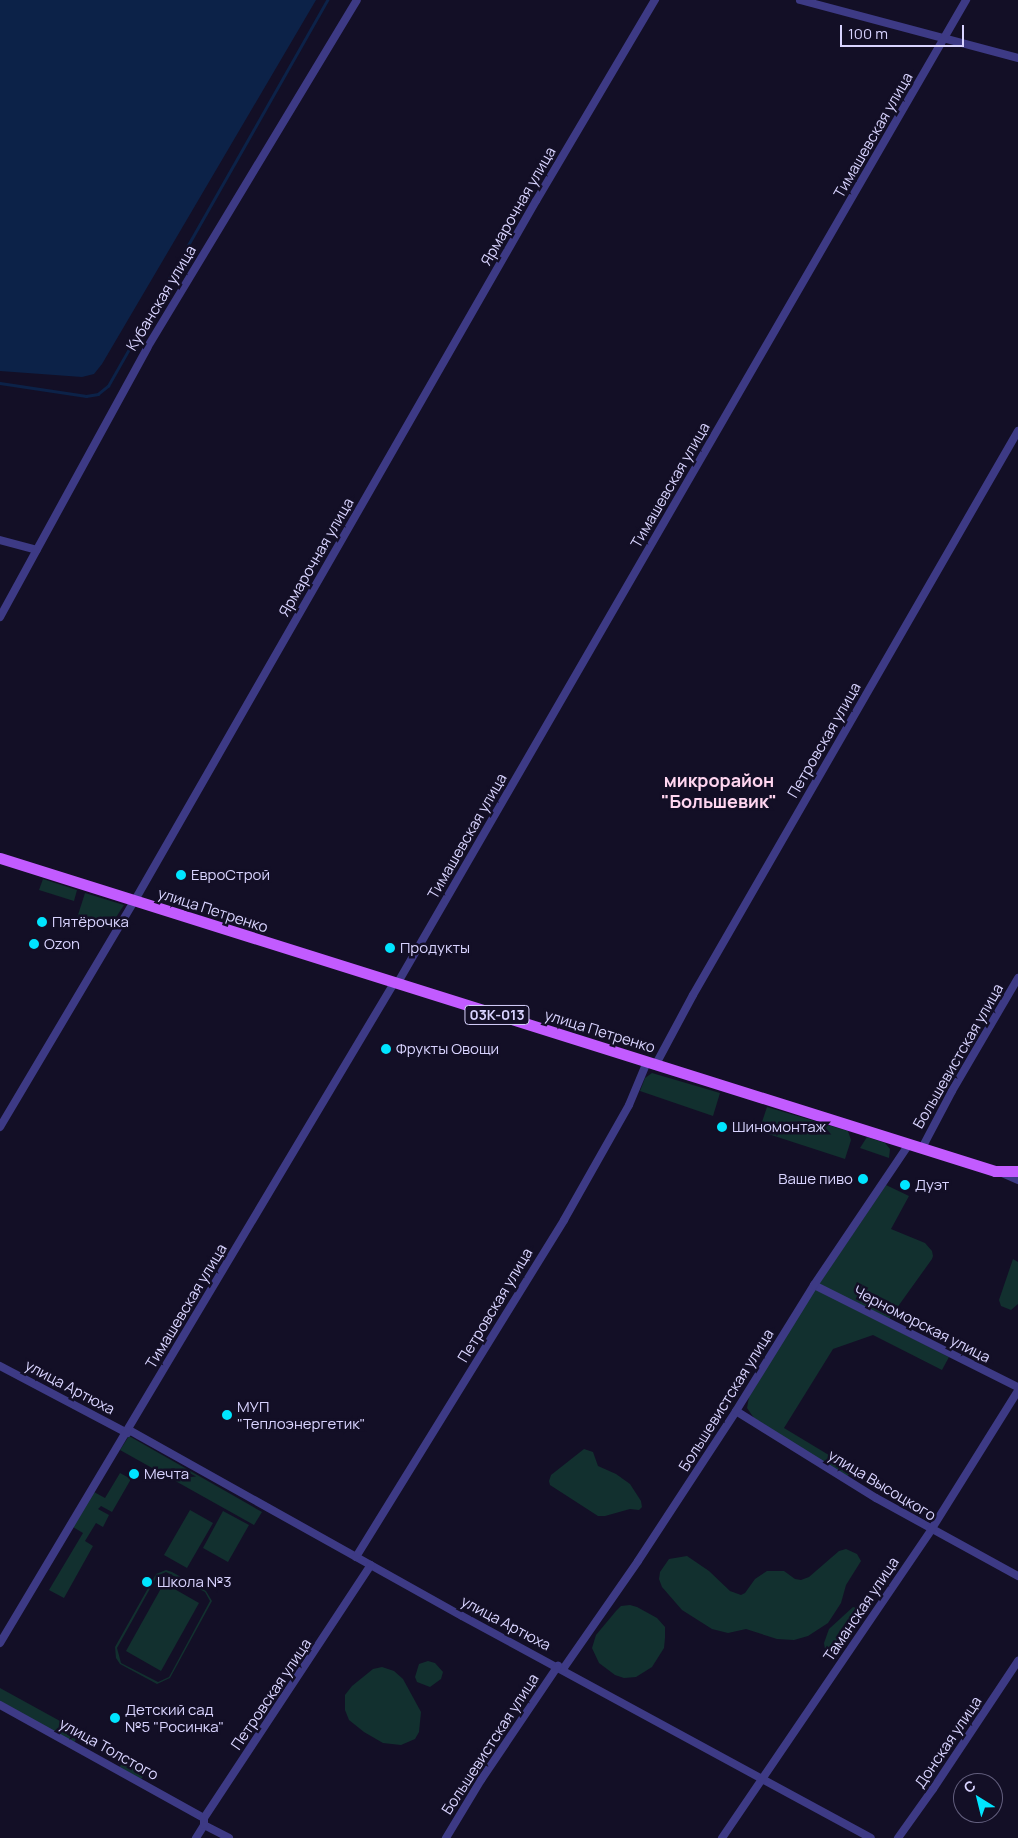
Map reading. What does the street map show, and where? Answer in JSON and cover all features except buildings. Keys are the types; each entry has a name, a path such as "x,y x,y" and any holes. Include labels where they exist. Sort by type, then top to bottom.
{"main road":[{"name":"улица Петренко","path":"0,858 996,1170"},
{"name":"03К-013","path":"996,1170 1018,1171"}],"street":[{"name":"Кубанская улица","path":"0,617 147,348 357,0"},
{"name":"Ярмарочная улица","path":"0,1127 135,900 655,0"},
{"path":"800,0 1018,58"},
{"name":"Тимашевская улица","path":"0,1643 396,983 966,0"},
{"name":"Петровская улица","path":"356,1557 569,1211 651,1063 693,994 1018,431"},
{"path":"0,540 37,550"},
{"name":"Большевистская улица","path":"922,1148 952,1091 1018,978"},
{"name":"Большевистская улица","path":"446,1838 481,1780 560,1667 638,1561 736,1411 814,1285 909,1144"},
{"name":"улица Петренко","path":"996,1170 1018,1180"},
{"name":"Черноморская улица","path":"814,1285 1018,1387"},
{"name":"улица Артюха","path":"0,1366 128,1432 871,1838"},
{"name":"Таманская улица","path":"722,1838 931,1530 1018,1391"},
{"name":"улица Высоцкого","path":"736,1411 931,1530 1018,1576"},
{"name":"Петровская улица","path":"196,1838 204,1822 371,1565"},
{"name":"Донская улица","path":"898,1838 1018,1661"},
{"name":"улица Толстого","path":"0,1705 229,1838"}],"green space":[{"path":"43,879 77,890 74,901 39,890"},
{"path":"85,893 124,905 109,928 77,918"},
{"path":"652,1073 720,1093 713,1116 640,1091 645,1078"},
{"path":"767,1107 848,1131 851,1140 845,1159 759,1131"},
{"path":"867,1137 885,1143 890,1149 889,1158 860,1148"},
{"path":"886,1185 909,1196 891,1229 925,1243 932,1251 933,1256 889,1319 819,1284"},
{"path":"1013,1259 1018,1262 1018,1304 1011,1310 1001,1306 999,1300"},
{"path":"815,1289 949,1357 942,1370 873,1335 833,1349 784,1428 852,1469 847,1477 754,1418 747,1408 749,1397"},
{"path":"129,1436 262,1512 254,1525 120,1450"},
{"path":"584,1449 593,1452 598,1466 616,1474 630,1484 641,1501 642,1507 639,1510 630,1509 598,1516 550,1485 551,1475"},
{"path":"120,1473 131,1479 112,1512 101,1506 98,1509 109,1515 103,1527 96,1523 85,1541 93,1546 64,1598 49,1590 83,1533 73,1527 94,1492 105,1498"},
{"path":"190,1510 213,1523 187,1568 164,1555"},
{"path":"223,1511 249,1525 228,1562 203,1548"},
{"path":"846,1549 857,1554 861,1561 846,1585 841,1603 828,1623 808,1636 794,1640 777,1639 746,1629 728,1633 712,1629 682,1610 662,1587 659,1579 660,1572 669,1559 687,1556 709,1571 730,1591 741,1595 745,1593 755,1579 767,1571 784,1571 795,1579 801,1580 809,1577 839,1551"},
{"path":"166,1570 172,1572 206,1591 212,1601 170,1678 157,1684 120,1664 116,1658 115,1647 156,1574","holes":["166,1572 205,1592 210,1601 169,1677 158,1682 121,1663 117,1648 157,1576"]},
{"path":"164,1583 199,1603 161,1671 126,1651"},
{"path":"630,1605 657,1618 665,1627 665,1638 664,1648 652,1667 636,1677 624,1678 615,1675 599,1663 592,1648 596,1635 616,1611 621,1606"},
{"path":"853,1607 859,1612 856,1627 849,1640 836,1650 828,1652 825,1649 824,1643 829,1629"},
{"path":"428,1661 435,1663 443,1672 441,1679 430,1687 417,1682 415,1677 419,1664"},
{"path":"382,1667 394,1671 403,1679 421,1712 419,1732 415,1739 401,1745 383,1743 364,1732 349,1720 345,1710 345,1695 352,1686 373,1669"},
{"path":"0,1688 80,1732 74,1743 0,1701"},
{"path":"125,1758 146,1770 141,1780 119,1768"}],"water":[{"path":"0,0 316,0 102,364 94,374 82,377 0,371"}],"waterway":[{"path":"0,383 86,396 98,394 108,386 327,0"}],"place":[{"name":"ЕвроСтрой","path":"181,875"},
{"name":"Пятёрочка","path":"42,922"},
{"name":"Ozon","path":"34,944"},
{"name":"Продукты","path":"390,948"},
{"name":"Фрукты Овощи","path":"386,1049"},
{"name":"Шиномонтаж","path":"722,1127"},
{"name":"Ваше пиво","path":"863,1179"},
{"name":"Дуэт","path":"905,1185"},
{"name":"МУП \"Теплоэнергетик\"","path":"227,1415"},
{"name":"Мечта","path":"134,1474"},
{"name":"Школа №3","path":"147,1582"},
{"name":"Детский сад №5 \"Росинка\"","path":"115,1718"}],"district":[{"name":"микрорайон \"Большевик\"","path":"719,791"}]}
